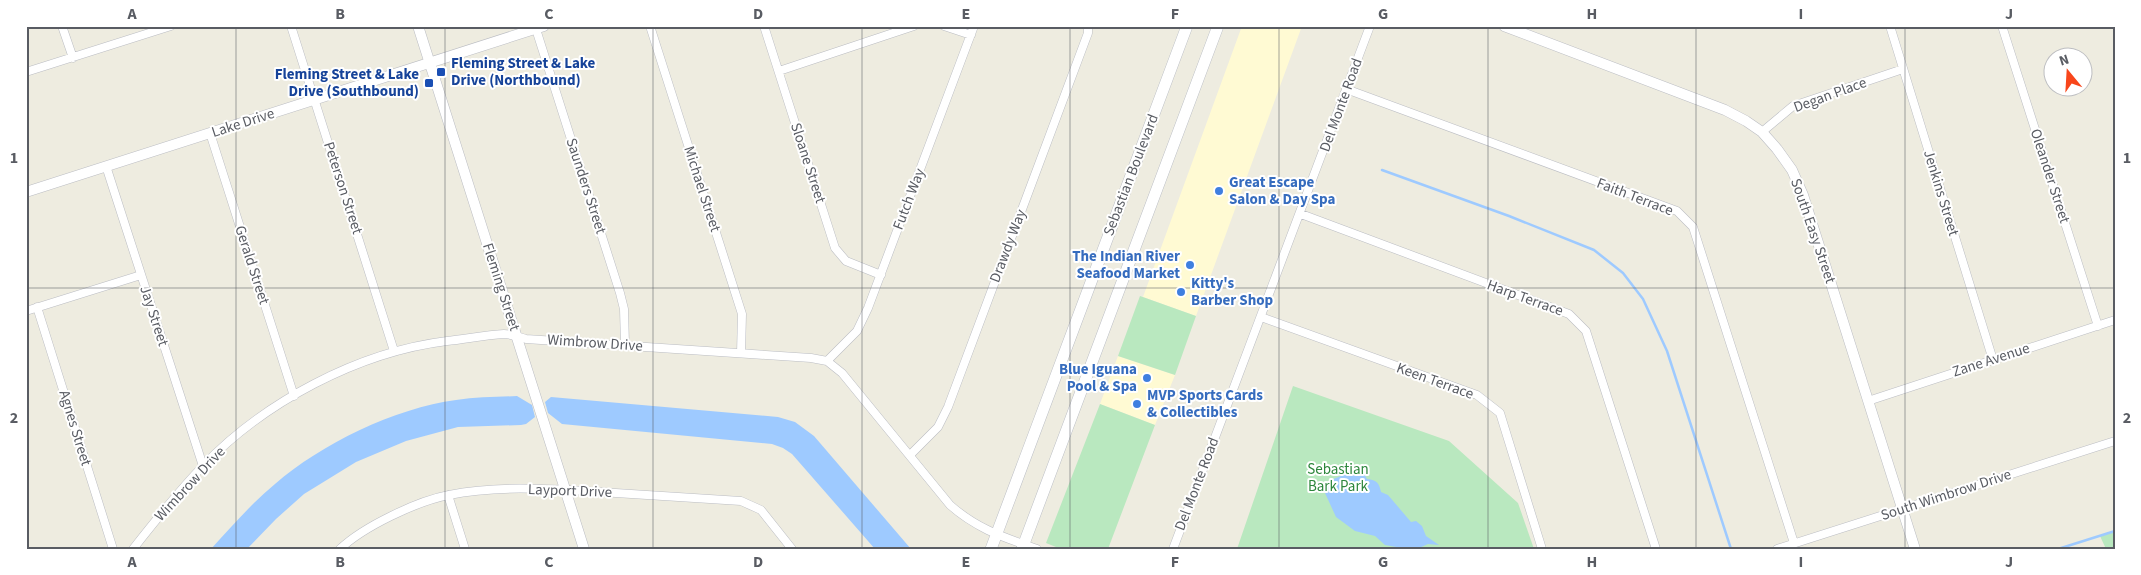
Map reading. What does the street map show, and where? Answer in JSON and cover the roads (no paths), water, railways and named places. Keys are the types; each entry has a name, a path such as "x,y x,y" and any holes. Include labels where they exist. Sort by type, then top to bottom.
{"main road":[{"name":"Sebastian Boulevard","path":"990,549 1188,26"},
{"name":"Sebastian Boulevard","path":"1023,546 1218,26"}],"street":[{"path":"62,26 72,58"},
{"path":"26,72 171,26"},
{"name":"Peterson Street","path":"291,26 394,351"},
{"name":"Fleming Street","path":"418,26 584,549"},
{"name":"Michael Street","path":"650,26 742,314 741,353"},
{"name":"Sloane Street","path":"764,26 836,248 846,262 881,274"},
{"path":"779,71 914,26"},
{"path":"944,26 970,35"},
{"name":"Futch Way","path":"827,361 857,331 881,274 974,26"},
{"name":"Drawdy Way","path":"910,455 938,428 948,407 1088,33 1088,26"},
{"name":"Del Monte Road","path":"1173,549 1370,26"},
{"name":"South Easy Street","path":"1504,26 1725,110 1762,132 1777,149 1792,170 1804,195 1915,549"},
{"name":"Jenkins Street","path":"1890,26 1993,360"},
{"name":"Oleander Street","path":"2002,26 2098,326"},
{"name":"Lake Drive","path":"26,192 539,27"},
{"name":"Saunders Street","path":"539,27 620,293 624,309 625,345"},
{"name":"Degan Place","path":"1762,132 1793,106 1903,69"},
{"name":"Faith Terrace","path":"1346,89 1677,211 1693,227 1794,544"},
{"name":"Gerald Street","path":"210,133 294,396"},
{"name":"Jay Street","path":"106,166 202,466"},
{"name":"Harp Terrace","path":"1300,214 1569,314 1586,331 1656,549"},
{"path":"26,311 141,275"},
{"name":"Agnes Street","path":"37,307 113,549"},
{"name":"Keen Terrace","path":"1261,317 1477,395 1500,413 1542,549"},
{"name":"Zane Avenue","path":"1868,401 2115,320"},
{"name":"Wimbrow Drive","path":"133,549 202,466 243,429 294,396 342,371 394,351 438,342 506,334 625,345 811,358 827,361"},
{"path":"827,361 842,373 950,505 967,520 1023,546 1037,549"},
{"name":"South Wimbrow Drive","path":"1777,549 2115,441"},
{"name":"Layport Drive","path":"340,549 387,519 422,503 448,495 500,489 565,490 741,501 761,510 792,549"},
{"path":"448,495 465,549"}],"water":[{"path":"517,396 532,405 535,417 526,424 458,427 406,441 356,462 304,494 247,549 211,549 266,491 293,469 336,442 360,430 408,411 433,404 471,398"},
{"path":"551,397 778,417 795,422 814,436 911,549 875,549 792,454 783,448 772,444 562,424 548,413 545,402"},
{"path":"1346,474 1364,474 1367,479 1377,482 1381,492 1388,495 1411,522 1416,521 1422,526 1426,536 1439,545 1428,544 1419,548 1408,549 1385,545 1375,536 1355,531 1336,517 1325,493 1331,480"}],"waterway":[{"path":"1382,170 1509,216 1594,250 1623,273 1643,299 1667,351 1731,549"},
{"path":"2058,549 2115,531"}],"place":[{"name":"Fleming Street & Lake Drive (Northbound)","path":"441,72"},
{"name":"Fleming Street & Lake Drive (Southbound)","path":"429,83"},
{"name":"Great Escape Salon & Day Spa","path":"1219,191"},
{"name":"The Indian River Seafood Market","path":"1190,265"},
{"name":"Kitty's Barber Shop","path":"1181,292"},
{"name":"Blue Iguana Pool & Spa","path":"1147,378"},
{"name":"MVP Sports Cards & Collectibles","path":"1137,404"}],"park label":[{"name":"Sebastian Bark Park","path":"1338,478"}]}
